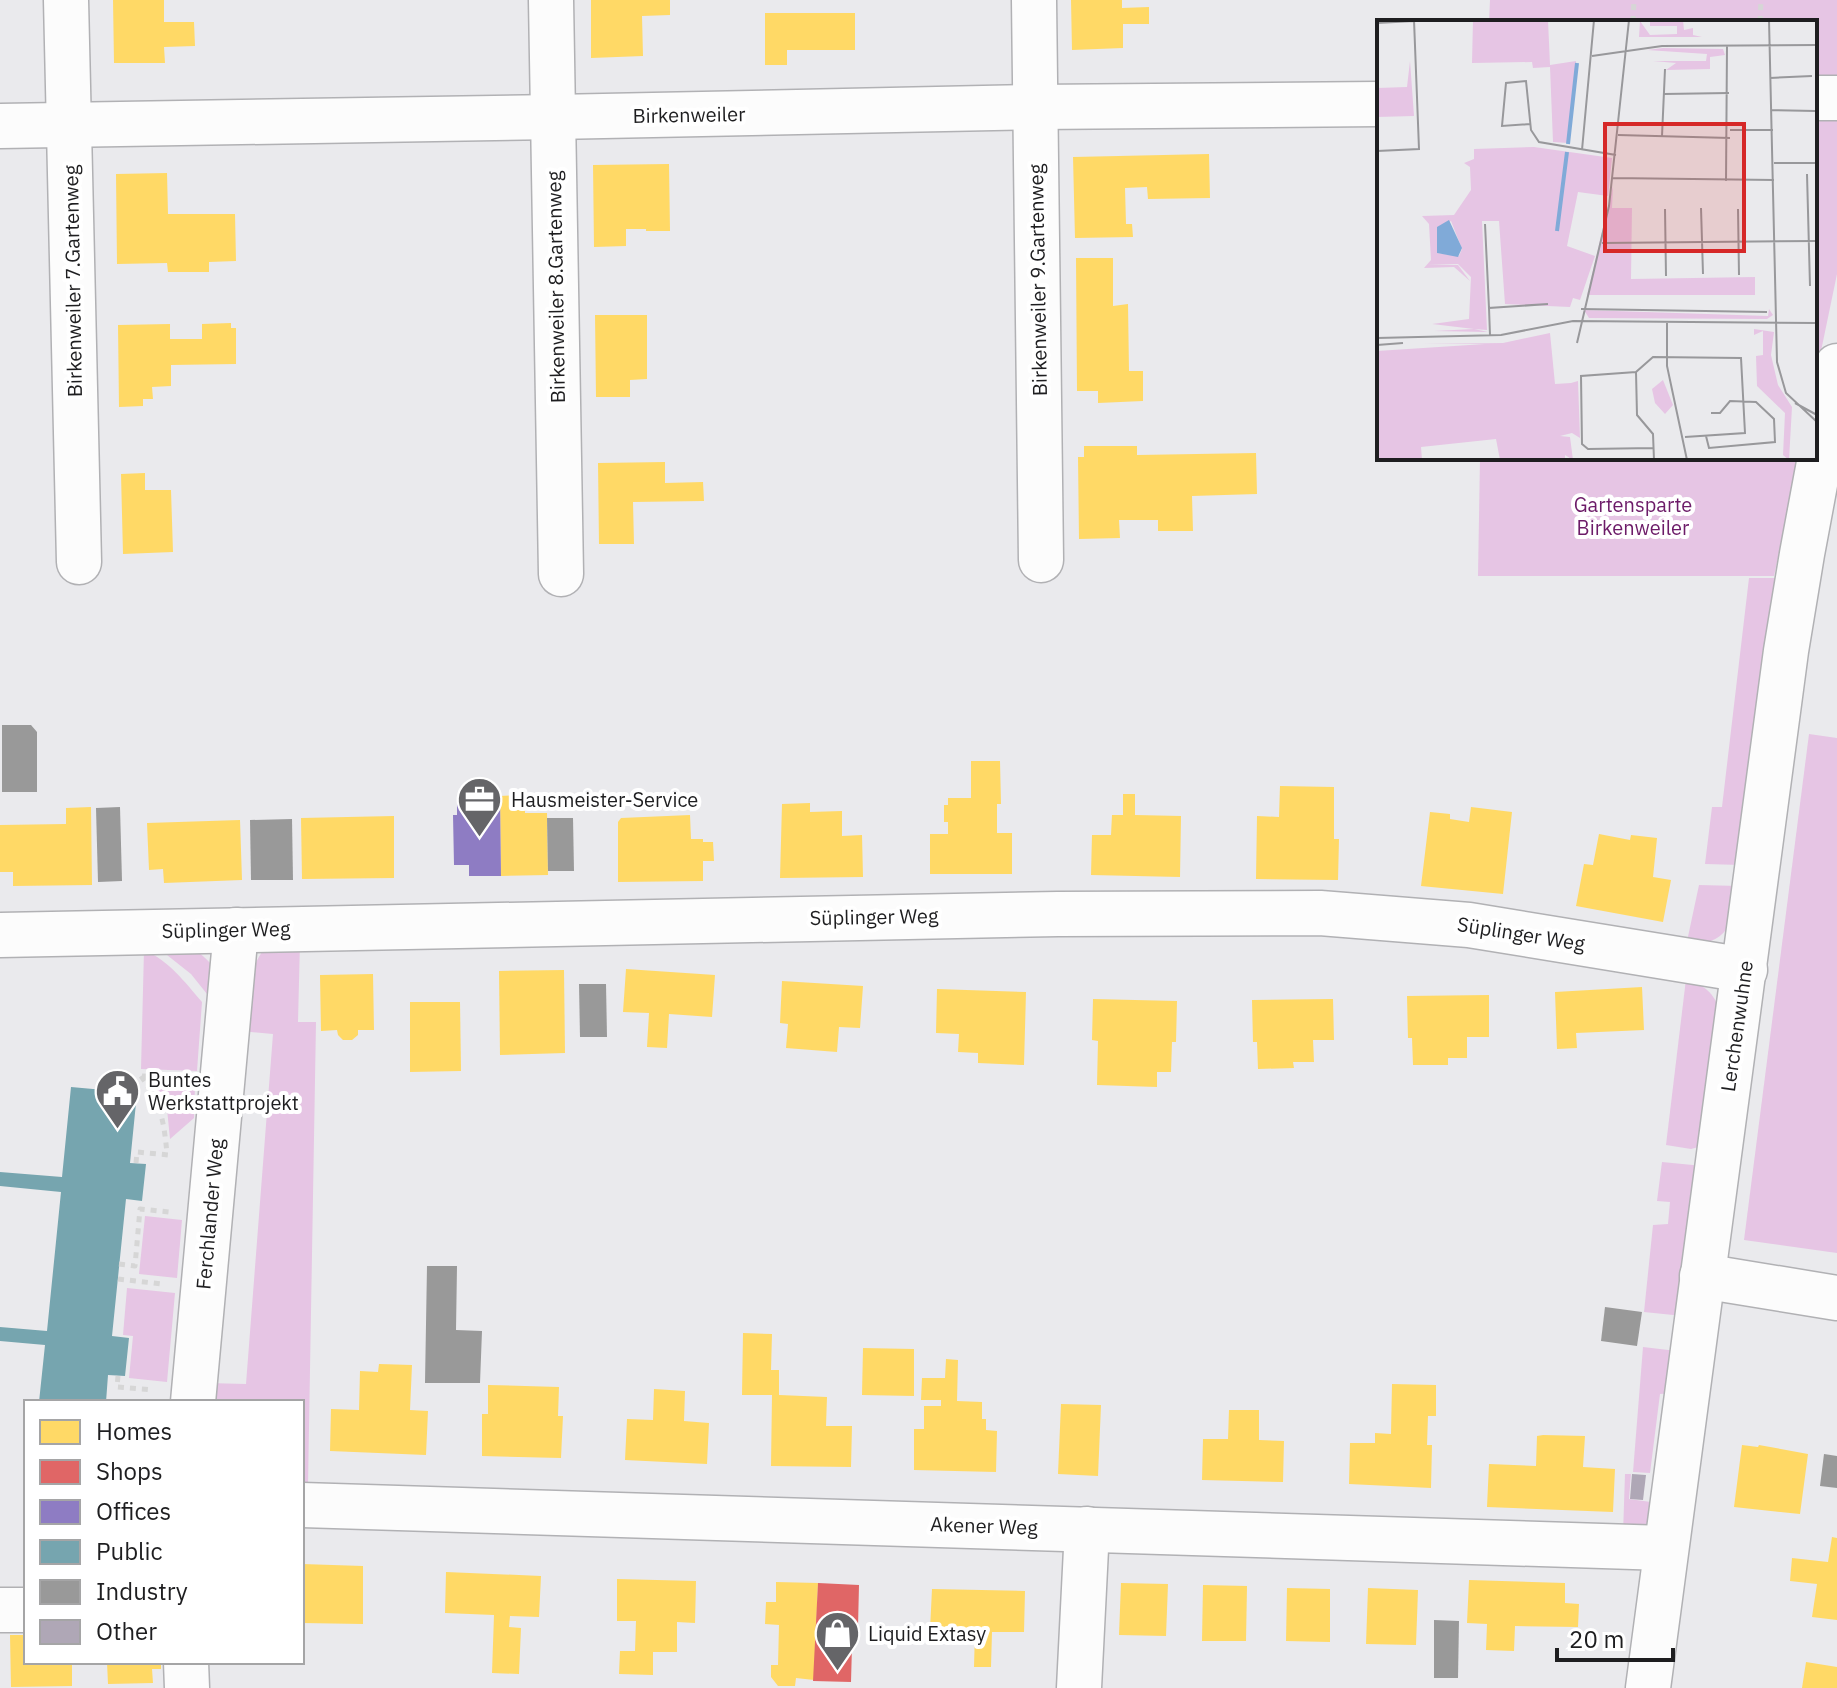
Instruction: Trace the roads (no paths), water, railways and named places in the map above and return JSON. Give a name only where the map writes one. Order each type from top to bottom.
[{"type":"street","name":"Birkenweiler 7.Gartenweg","points":[[66,0],[79,562]]},
{"type":"street","name":"Birkenweiler 8.Gartenweg","points":[[551,0],[561,574]]},
{"type":"street","name":"Birkenweiler 9.Gartenweg","points":[[1034,0],[1041,560]]},
{"type":"street","name":"Birkenweiler","points":[[0,126],[1036,107],[1377,104]]},
{"type":"street","name":"Lerchenwuhne","points":[[1648,1688],[1794,602],[1837,366]]},
{"type":"street","name":"Süplinger Weg","points":[[0,935],[1042,914],[1320,913],[1469,925],[1745,970]]},
{"type":"street","name":"Ferchlander Weg","points":[[193,1400],[236,930]]},
{"type":"street","points":[[1702,1276],[1837,1298]]},
{"type":"street","name":"Akener Weg","points":[[304,1505],[1665,1548]]},
{"type":"street","points":[[1079,1688],[1087,1529]]},
{"type":"street","points":[[0,1610],[24,1610]]},
{"type":"street","points":[[186,1664],[187,1688]]},
{"type":"place","name":"Hausmeister-Service","points":[[480,839]]},
{"type":"place","name":"Buntes Werkstattprojekt","points":[[117,1131]]},
{"type":"place","name":"Liquid Extasy","points":[[837,1673]]},
{"type":"park label","name":"Gartensparte Birkenweiler","points":[[1633,516]]}]
